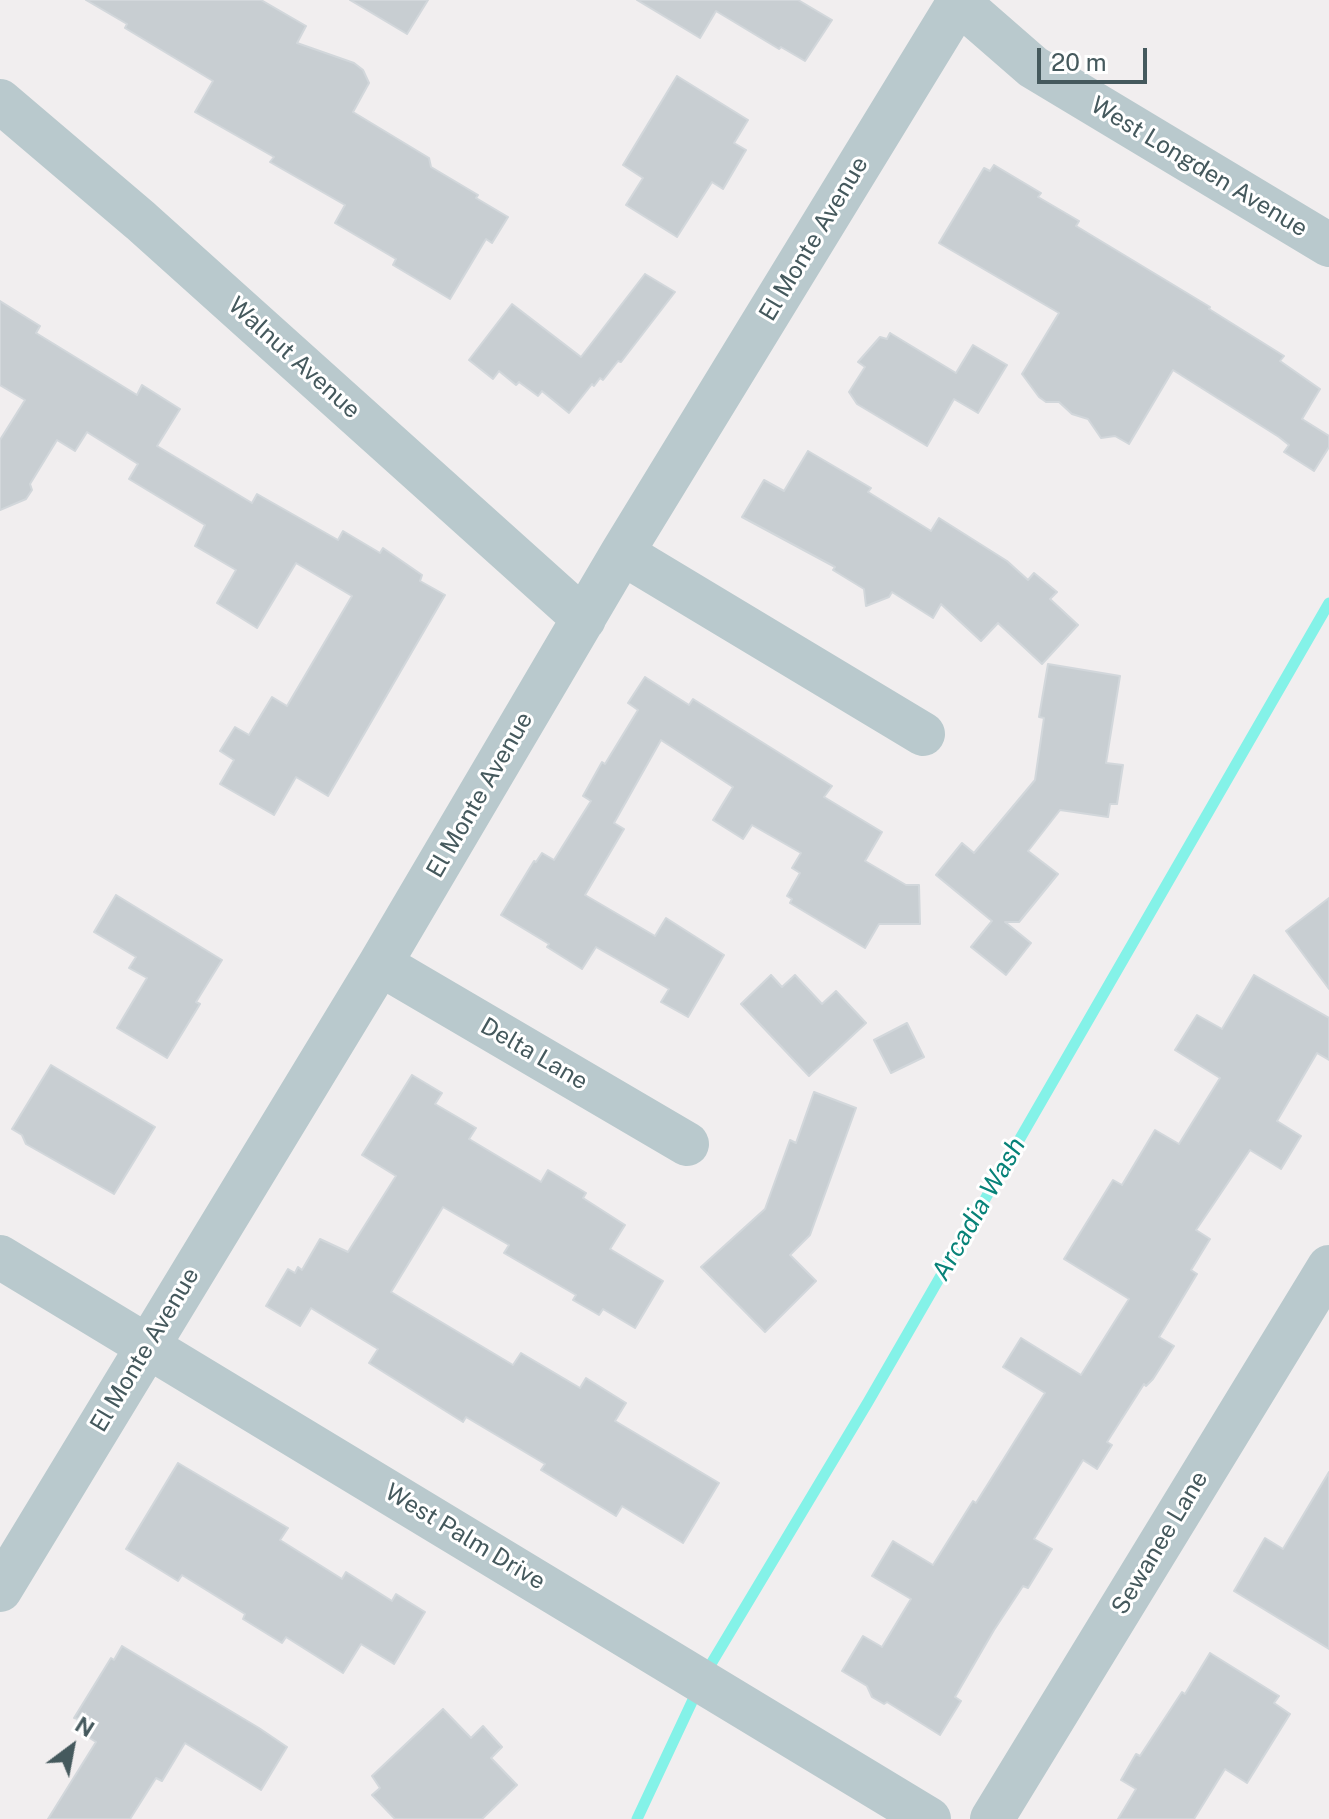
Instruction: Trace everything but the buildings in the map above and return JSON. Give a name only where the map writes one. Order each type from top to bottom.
[{"type":"street","name":"West Longden Avenue","points":[[958,1],[1033,67],[1329,245]]},
{"type":"street","name":"El Monte Avenue","points":[[0,1590],[380,964],[622,553],[958,1]]},
{"type":"street","name":"Walnut Avenue","points":[[0,101],[141,221],[584,619]]},
{"type":"street","points":[[622,553],[923,734]]},
{"type":"street","name":"Delta Lane","points":[[380,964],[687,1144]]},
{"type":"street","name":"West Palm Drive","points":[[0,1257],[929,1819]]},
{"type":"street","name":"Sewanee Lane","points":[[992,1819],[1329,1267]]},
{"type":"waterway","name":"Arcadia Wash","points":[[705,1674],[868,1402],[1329,603]]},
{"type":"waterway","name":"Arcadia Wash","points":[[637,1819],[698,1689]]}]
